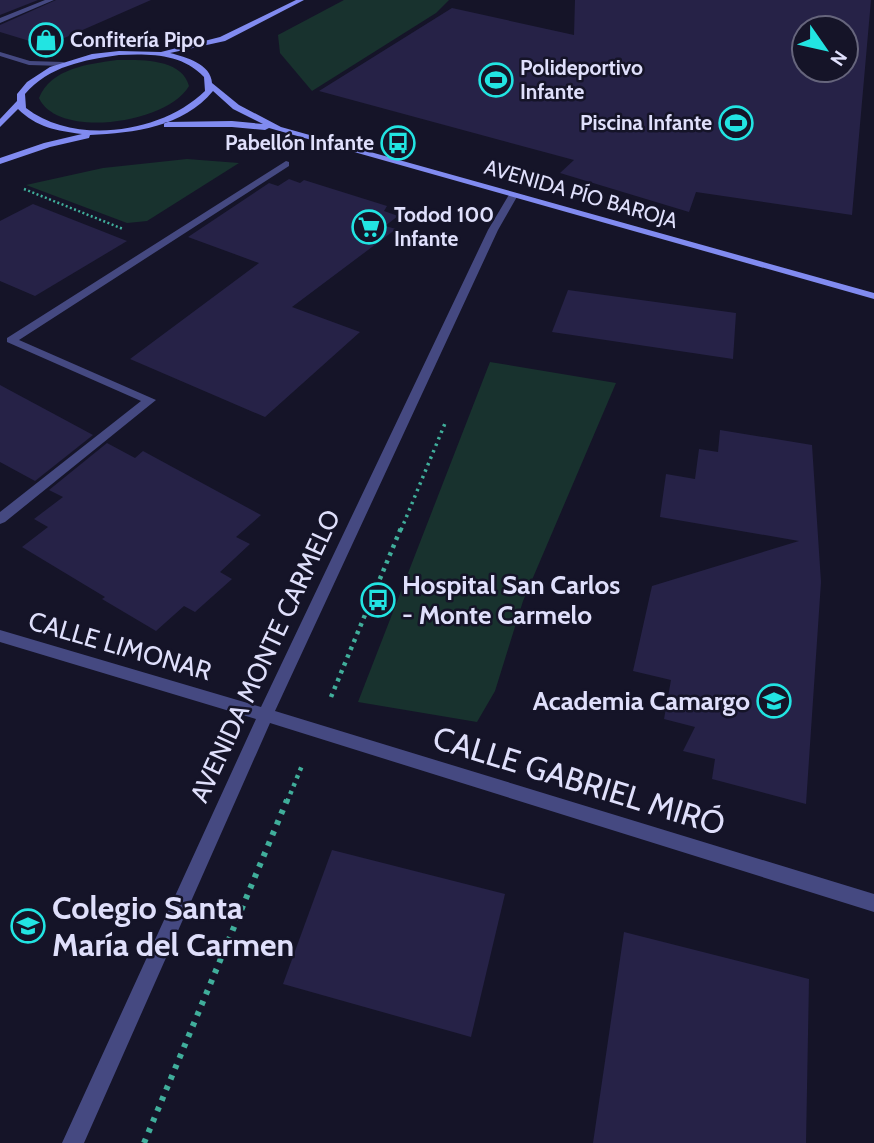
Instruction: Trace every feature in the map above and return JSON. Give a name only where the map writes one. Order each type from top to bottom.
[{"type":"main road","points":[[153,54],[199,46],[231,35],[301,0]]},
{"type":"main road","points":[[212,50],[231,35]]},
{"type":"main road","points":[[0,124],[19,103],[20,94],[27,84],[63,64],[111,54],[153,54],[176,57],[201,68],[205,57]]},
{"type":"main road","name":"AVENIDA PÍO BAROJA","points":[[201,68],[211,85],[236,107],[278,129]]},
{"type":"main road","points":[[0,161],[47,145],[151,125],[178,116],[199,104],[211,85]]},
{"type":"main road","points":[[19,103],[26,115],[42,124],[80,131],[111,131]]},
{"type":"main road","name":"AVENIDA PÍO BAROJA","points":[[151,125],[232,124],[278,129],[874,296]]},
{"type":"street","points":[[0,21],[51,0]]},
{"type":"street","points":[[0,54],[29,63],[63,64]]},
{"type":"street","points":[[29,63],[38,69],[40,75]]},
{"type":"street","points":[[0,519],[150,400],[11,340],[286,164]]},
{"type":"street","name":"AVENIDA MONTE CARMELO","points":[[73,1143],[266,714],[492,230],[513,195]]},
{"type":"street","name":"CALLE LIMONAR","points":[[0,636],[266,714]]},
{"type":"street","name":"CALLE GABRIEL MIRÓ","points":[[266,714],[874,903]]},
{"type":"path","points":[[20,188],[161,244]]},
{"type":"path","points":[[144,1143],[449,415]]},
{"type":"green space","points":[[344,0],[449,0],[436,13],[312,91],[280,53],[278,35]]},
{"type":"green space","points":[[117,60],[169,65],[185,77],[189,86],[177,99],[159,109],[113,122],[68,119],[50,111],[39,98],[52,80],[72,69]]},
{"type":"green space","points":[[187,159],[239,163],[147,221],[127,223],[26,185],[103,168]]},
{"type":"green space","points":[[490,362],[616,383],[523,601],[495,691],[477,722],[358,702]]},
{"type":"building","points":[[0,0],[38,0],[0,15]]},
{"type":"building","points":[[56,0],[151,0],[46,46],[0,32],[0,25]]},
{"type":"building","points":[[575,0],[871,0],[852,215],[696,192],[689,212],[560,173],[574,160],[319,91],[452,8],[574,35]]},
{"type":"building","points":[[289,179],[300,183],[304,180],[387,206],[384,211],[398,216],[385,226],[396,229],[292,307],[360,332],[265,417],[130,359],[259,263],[188,237],[269,183],[278,186]]},
{"type":"building","points":[[33,204],[127,241],[35,296],[0,281],[0,221]]},
{"type":"building","points":[[568,290],[736,313],[733,359],[552,332]]},
{"type":"building","points":[[0,385],[93,435],[35,481],[0,462]]},
{"type":"building","points":[[720,430],[812,445],[821,582],[806,804],[712,779],[715,759],[683,751],[695,727],[664,719],[671,680],[633,671],[652,586],[799,541],[660,517],[666,474],[695,479],[699,449],[718,452]]},
{"type":"building","points":[[107,443],[135,458],[143,451],[261,515],[236,537],[250,544],[220,572],[232,579],[195,612],[184,606],[156,631],[22,547],[48,527],[34,519],[63,497],[49,490]]},
{"type":"building","points":[[332,850],[505,894],[471,1037],[283,984]]},
{"type":"building","points":[[624,932],[809,979],[806,1143],[593,1143]]},
{"type":"place","name":"Confitería Pipo","points":[[46,40]]},
{"type":"place","name":"Polideportivo Infante","points":[[496,80]]},
{"type":"place","name":"Piscina Infante","points":[[736,123]]},
{"type":"place","name":"Pabellón Infante","points":[[398,143]]},
{"type":"place","name":"Todod 100 Infante","points":[[369,227]]},
{"type":"place","name":"Hospital San Carlos - Monte Carmelo","points":[[378,600]]},
{"type":"place","name":"Academia Camargo","points":[[774,701]]},
{"type":"place","name":"Colegio Santa María del Carmen","points":[[28,926]]}]
